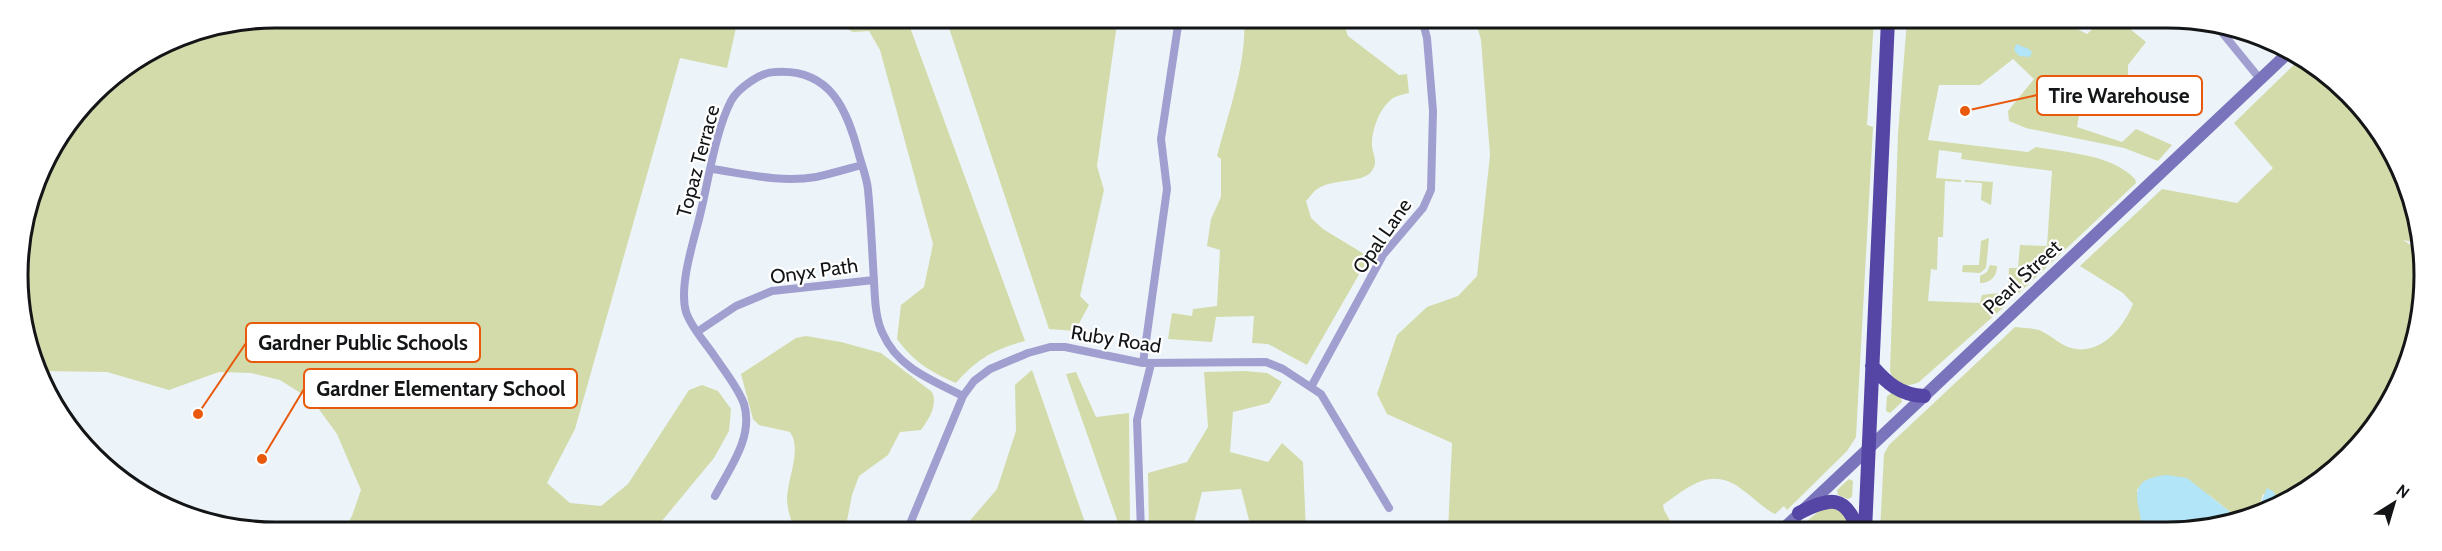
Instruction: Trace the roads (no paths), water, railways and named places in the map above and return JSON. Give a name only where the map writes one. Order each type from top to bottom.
[{"type":"highway","points":[[1865,522],[1888,28]]},
{"type":"highway","points":[[1872,366],[1891,387],[1909,394],[1924,396]]},
{"type":"highway","points":[[1799,513],[1819,503],[1835,501],[1849,510],[1854,522]]},
{"type":"main road","name":"Pearl Street","points":[[1790,522],[2283,58]]},
{"type":"street","points":[[1141,522],[1137,420],[1147,364],[1167,189],[1161,139],[1178,28]]},
{"type":"street","name":"Opal Lane","points":[[1311,387],[1383,255],[1423,208],[1431,190],[1433,111],[1424,28]]},
{"type":"street","points":[[2225,36],[2260,79]]},
{"type":"street","name":"Topaz Terrace","points":[[715,496],[741,447],[746,431],[744,404],[686,311],[685,284],[719,131],[732,98],[755,80],[774,71],[798,74],[819,81],[840,101],[868,187],[876,306],[882,333],[895,354],[922,375],[963,396]]},
{"type":"street","points":[[711,169],[797,179],[829,174],[862,165]]},
{"type":"street","name":"Onyx Path","points":[[697,332],[736,306],[772,291],[874,280]]},
{"type":"street","name":"Ruby Road","points":[[911,522],[963,396],[974,381],[990,369],[1028,353],[1050,347],[1065,347],[1147,364],[1266,362],[1283,369],[1311,387],[1327,402],[1389,508]]},
{"type":"water","points":[[2016,44],[2029,49],[2032,52],[2030,57],[2019,56],[2014,50]]},
{"type":"water","points":[[2167,475],[2187,478],[2232,513],[2183,522],[2141,522],[2137,492],[2145,481]]},
{"type":"water","points":[[2267,488],[2274,492],[2275,497],[2261,504]]},
{"type":"place","name":"Tire Warehouse","points":[[1965,111]]},
{"type":"place","name":"Gardner Public Schools","points":[[198,414]]},
{"type":"place","name":"Gardner Elementary School","points":[[262,459]]}]
